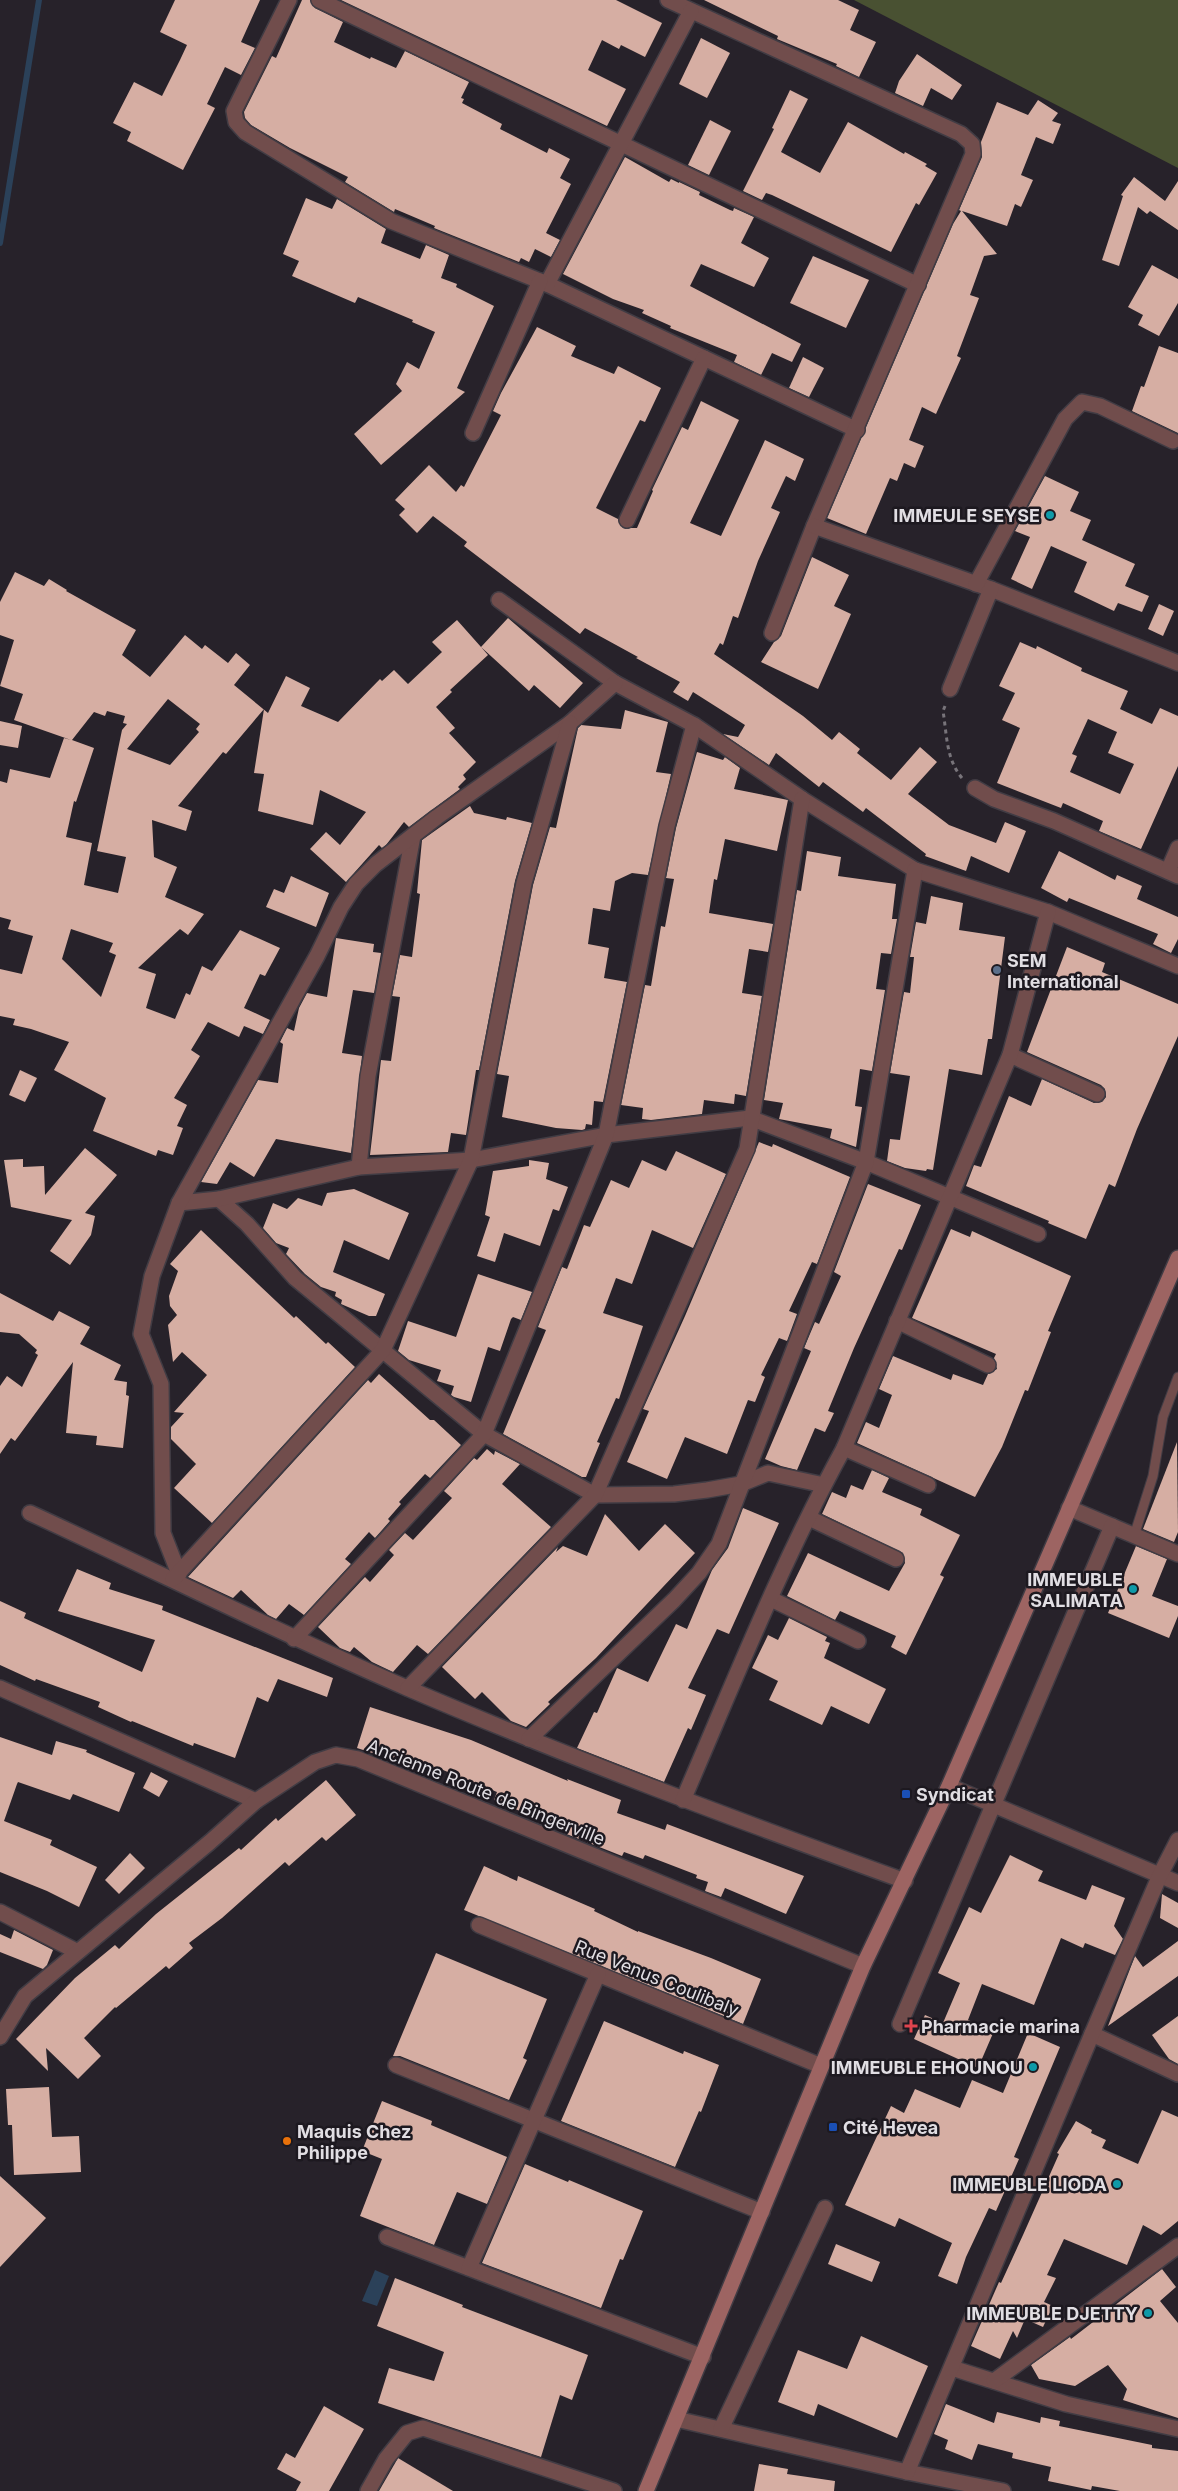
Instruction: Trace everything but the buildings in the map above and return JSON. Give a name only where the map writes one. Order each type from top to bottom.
[{"type":"main road","points":[[646,2491],[863,1966],[949,1786],[1178,1258]]},
{"type":"street","points":[[289,0],[234,111],[236,122],[245,132],[391,221],[544,282],[857,430]]},
{"type":"street","points":[[319,0],[918,285]]},
{"type":"street","points":[[668,0],[962,134],[972,144],[973,154],[857,430],[814,526],[772,633]]},
{"type":"street","points":[[472,432],[544,282],[692,11]]},
{"type":"street","points":[[627,520],[704,358]]},
{"type":"street","points":[[976,584],[1065,419],[1082,402],[1100,406],[1173,441]]},
{"type":"street","points":[[814,526],[991,589],[1178,663]]},
{"type":"street","points":[[950,689],[991,589]]},
{"type":"street","points":[[499,600],[615,683],[694,725],[802,799],[915,870],[1048,912],[1178,966]]},
{"type":"street","points":[[176,1577],[163,1533],[161,1384],[141,1334],[152,1276],[179,1203],[317,956],[341,907],[356,884],[369,870],[413,836],[570,723],[615,683]]},
{"type":"street","points":[[176,1577],[384,1350],[471,1160],[524,883],[570,723]]},
{"type":"street","points":[[294,1638],[484,1434],[606,1136],[667,826],[694,725]]},
{"type":"street","points":[[975,788],[994,799],[1054,821],[1173,874],[1178,848]]},
{"type":"street","points":[[408,1688],[596,1495],[746,1150],[802,799]]},
{"type":"street","points":[[359,1167],[368,1076],[413,836]]},
{"type":"street","points":[[529,1739],[674,1600],[699,1573],[719,1544],[866,1162],[915,870]]},
{"type":"street","points":[[683,1800],[771,1599],[824,1485],[844,1448],[1010,1055],[1048,912]]},
{"type":"street","points":[[1010,1055],[1097,1094]]},
{"type":"street","points":[[179,1203],[219,1199],[359,1167],[471,1160],[606,1136],[750,1118],[866,1162],[1038,1234]]},
{"type":"street","points":[[219,1199],[247,1224],[295,1278],[484,1434],[596,1495],[674,1494],[741,1484],[768,1473],[824,1485]]},
{"type":"street","points":[[898,1321],[988,1365]]},
{"type":"street","points":[[844,1448],[928,1485]]},
{"type":"street","points":[[1069,1508],[1178,1554]]},
{"type":"street","points":[[30,1513],[176,1577],[294,1638],[529,1739],[683,1800],[905,1881]]},
{"type":"street","points":[[809,1518],[896,1559]]},
{"type":"street","points":[[900,2024],[996,1805],[1112,1526]]},
{"type":"street","points":[[771,1599],[858,1641]]},
{"type":"street","points":[[0,1688],[256,1801]]},
{"type":"street","name":"Ancienne Route de Bingerville","points":[[0,2037],[24,1996],[76,1951],[210,1842],[256,1801],[315,1762],[336,1755],[358,1759],[863,1966]]},
{"type":"street","points":[[949,1786],[1178,1883]]},
{"type":"street","points":[[908,2472],[1092,2034],[1160,1875],[1178,1840]]},
{"type":"street","points":[[0,1912],[76,1951]]},
{"type":"street","name":"Rue Venus Coulibaly","points":[[479,1925],[822,2066]]},
{"type":"street","points":[[469,2268],[532,2120],[598,1974]]},
{"type":"street","points":[[1092,2034],[1178,2074]]},
{"type":"street","points":[[396,2065],[762,2212]]},
{"type":"street","points":[[721,2429],[825,2208]]},
{"type":"street","points":[[387,2237],[703,2357]]},
{"type":"street","points":[[994,2381],[1177,2248]]},
{"type":"street","points":[[952,2368],[1066,2404],[1178,2429]]},
{"type":"street","points":[[676,2419],[908,2472],[1003,2491]]},
{"type":"street","points":[[368,2491],[386,2459],[407,2433],[423,2428],[614,2491]]},
{"type":"lane","points":[[1134,1536],[1154,1476],[1163,1417],[1178,1377]]},
{"type":"path","points":[[950,689],[943,711],[948,753],[953,766],[975,788]]},
{"type":"green space","points":[[854,0],[1178,0],[1178,168]]},
{"type":"water","points":[[375,2270],[389,2276],[377,2306],[362,2301]]},
{"type":"waterway","points":[[0,243],[39,0]]},
{"type":"place","name":"IMMEULE SEYSE","points":[[1050,515]]},
{"type":"place","name":"SEM International","points":[[997,970]]},
{"type":"place","name":"IMMEUBLE SALIMATA","points":[[1133,1589]]},
{"type":"place","name":"Syndicat","points":[[906,1794]]},
{"type":"place","name":"Pharmacie marina","points":[[911,2026]]},
{"type":"place","name":"IMMEUBLE EHOUNOU","points":[[1033,2067]]},
{"type":"place","name":"Cité Hevea","points":[[833,2127]]},
{"type":"place","name":"Maquis Chez Philippe","points":[[287,2141]]},
{"type":"place","name":"IMMEUBLE LIODA","points":[[1117,2184]]},
{"type":"place","name":"IMMEUBLE DJETTY","points":[[1148,2313]]}]
